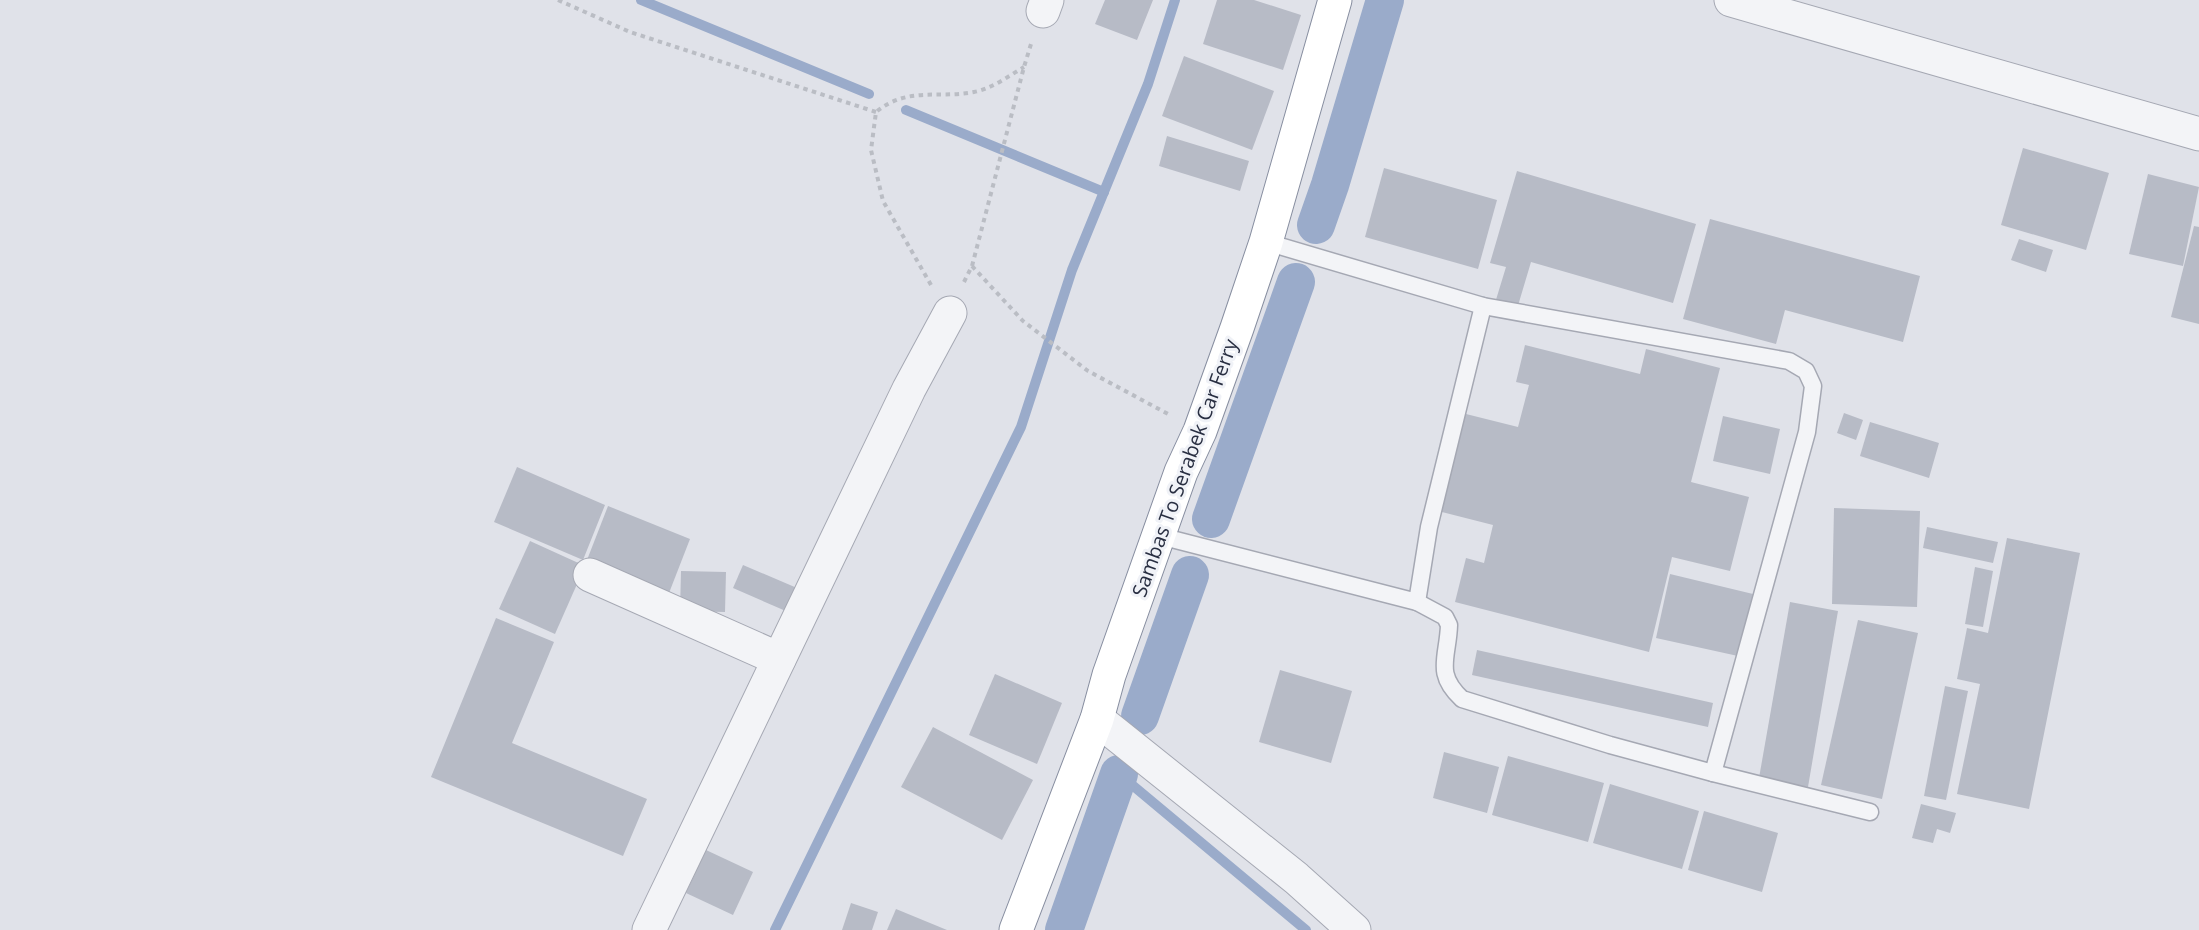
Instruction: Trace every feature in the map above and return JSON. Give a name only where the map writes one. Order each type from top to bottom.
[{"type":"highway","name":"Sambas To Serabek Car Ferry","points":[[1016,930],[1097,719],[1109,675],[1181,472],[1200,431],[1237,328],[1266,242],[1335,0]]},
{"type":"street","points":[[1731,0],[2199,134]]},
{"type":"street","points":[[650,930],[909,389],[951,313]]},
{"type":"street","points":[[590,575],[779,659]]},
{"type":"street","points":[[1097,719],[1296,879],[1354,930]]},
{"type":"lane","points":[[1266,242],[1483,306],[1789,361],[1806,370],[1813,386],[1807,432],[1713,773]]},
{"type":"lane","points":[[1417,602],[1429,527],[1483,306]]},
{"type":"lane","points":[[1160,536],[1417,602],[1445,617],[1449,625],[1445,679],[1462,699],[1610,745],[1870,812]]},
{"type":"path","points":[[558,0],[630,32],[876,112]]},
{"type":"path","points":[[1045,6],[1024,67],[972,266],[1023,321],[1088,371],[1200,431]]},
{"type":"path","points":[[951,313],[929,282],[883,201],[871,150],[876,112],[889,101],[912,96],[975,92],[1024,67]]},
{"type":"building","points":[[1105,0],[1153,0],[1137,40],[1095,24]]},
{"type":"building","points":[[1217,0],[1254,0],[1301,15],[1283,70],[1203,44]]},
{"type":"building","points":[[1184,56],[1274,91],[1252,150],[1162,116]]},
{"type":"building","points":[[1167,136],[1249,161],[1240,191],[1159,166]]},
{"type":"building","points":[[2023,148],[2109,173],[2086,250],[2001,225]]},
{"type":"building","points":[[1384,168],[1497,200],[1478,269],[1365,237]]},
{"type":"building","points":[[1517,171],[1696,224],[1673,303],[1531,262],[1517,309],[1495,303],[1506,267],[1490,263]]},
{"type":"building","points":[[2148,174],[2199,187],[2183,266],[2129,254]]},
{"type":"building","points":[[1710,219],[1920,276],[1903,342],[1785,310],[1776,344],[1683,319]]},
{"type":"building","points":[[2194,226],[2199,227],[2199,324],[2171,317]]},
{"type":"building","points":[[2019,239],[2053,250],[2046,272],[2011,260]]},
{"type":"building","points":[[1525,345],[1640,374],[1646,349],[1720,368],[1691,482],[1749,497],[1730,571],[1672,557],[1649,652],[1455,602],[1466,558],[1484,563],[1493,525],[1438,511],[1462,413],[1518,427],[1529,385],[1516,382]]},
{"type":"building","points":[[1844,413],[1863,420],[1856,440],[1837,433]]},
{"type":"building","points":[[1723,416],[1780,429],[1770,474],[1713,461]]},
{"type":"building","points":[[1870,422],[1939,443],[1929,478],[1860,456]]},
{"type":"building","points":[[517,467],[605,505],[583,560],[494,522]]},
{"type":"building","points":[[608,506],[690,539],[669,593],[587,560]]},
{"type":"building","points":[[1834,508],[1920,511],[1917,607],[1832,604]]},
{"type":"building","points":[[1927,527],[1998,542],[1993,563],[1923,548]]},
{"type":"building","points":[[2007,538],[2080,553],[2029,809],[1957,794],[1980,684],[1957,679],[1967,628],[1988,633]]},
{"type":"building","points":[[530,541],[585,566],[555,634],[499,609]]},
{"type":"building","points":[[743,565],[804,591],[795,615],[733,588]]},
{"type":"building","points":[[1975,567],[1993,571],[1983,627],[1965,624]]},
{"type":"building","points":[[681,571],[726,572],[725,612],[680,611]]},
{"type":"building","points":[[1670,574],[1753,594],[1738,656],[1656,638]]},
{"type":"building","points":[[1790,602],[1838,611],[1808,787],[1759,778]]},
{"type":"building","points":[[496,618],[554,642],[512,743],[647,799],[623,856],[431,777]]},
{"type":"building","points":[[1858,620],[1918,633],[1882,799],[1821,785]]},
{"type":"building","points":[[1477,650],[1713,703],[1708,727],[1472,675]]},
{"type":"building","points":[[1280,670],[1352,691],[1331,763],[1259,742]]},
{"type":"building","points":[[995,674],[1062,703],[1037,764],[969,735]]},
{"type":"building","points":[[1945,686],[1968,691],[1946,800],[1924,796]]},
{"type":"building","points":[[933,727],[1033,780],[1002,840],[901,787]]},
{"type":"building","points":[[1444,752],[1499,767],[1487,813],[1433,798]]},
{"type":"building","points":[[1508,756],[1604,783],[1588,842],[1492,815]]},
{"type":"building","points":[[1610,784],[1699,811],[1682,869],[1593,843]]},
{"type":"building","points":[[1921,804],[1956,813],[1950,833],[1937,829],[1933,843],[1912,838]]},
{"type":"building","points":[[1704,811],[1778,833],[1762,892],[1688,870]]},
{"type":"building","points":[[706,850],[753,872],[733,915],[686,893]]},
{"type":"building","points":[[851,903],[878,912],[872,930],[842,930]]},
{"type":"building","points":[[896,909],[947,930],[887,930]]},
{"type":"waterway","points":[[641,0],[869,94]]},
{"type":"waterway","points":[[775,930],[1021,427],[1072,270],[1148,84],[1175,0]]},
{"type":"waterway","points":[[1316,225],[1385,0]]},
{"type":"waterway","points":[[906,110],[1104,192]]},
{"type":"waterway","points":[[1211,519],[1296,282]]},
{"type":"waterway","points":[[1140,716],[1190,575]]},
{"type":"waterway","points":[[1119,774],[1306,930]]},
{"type":"waterway","points":[[1064,930],[1119,774]]}]
